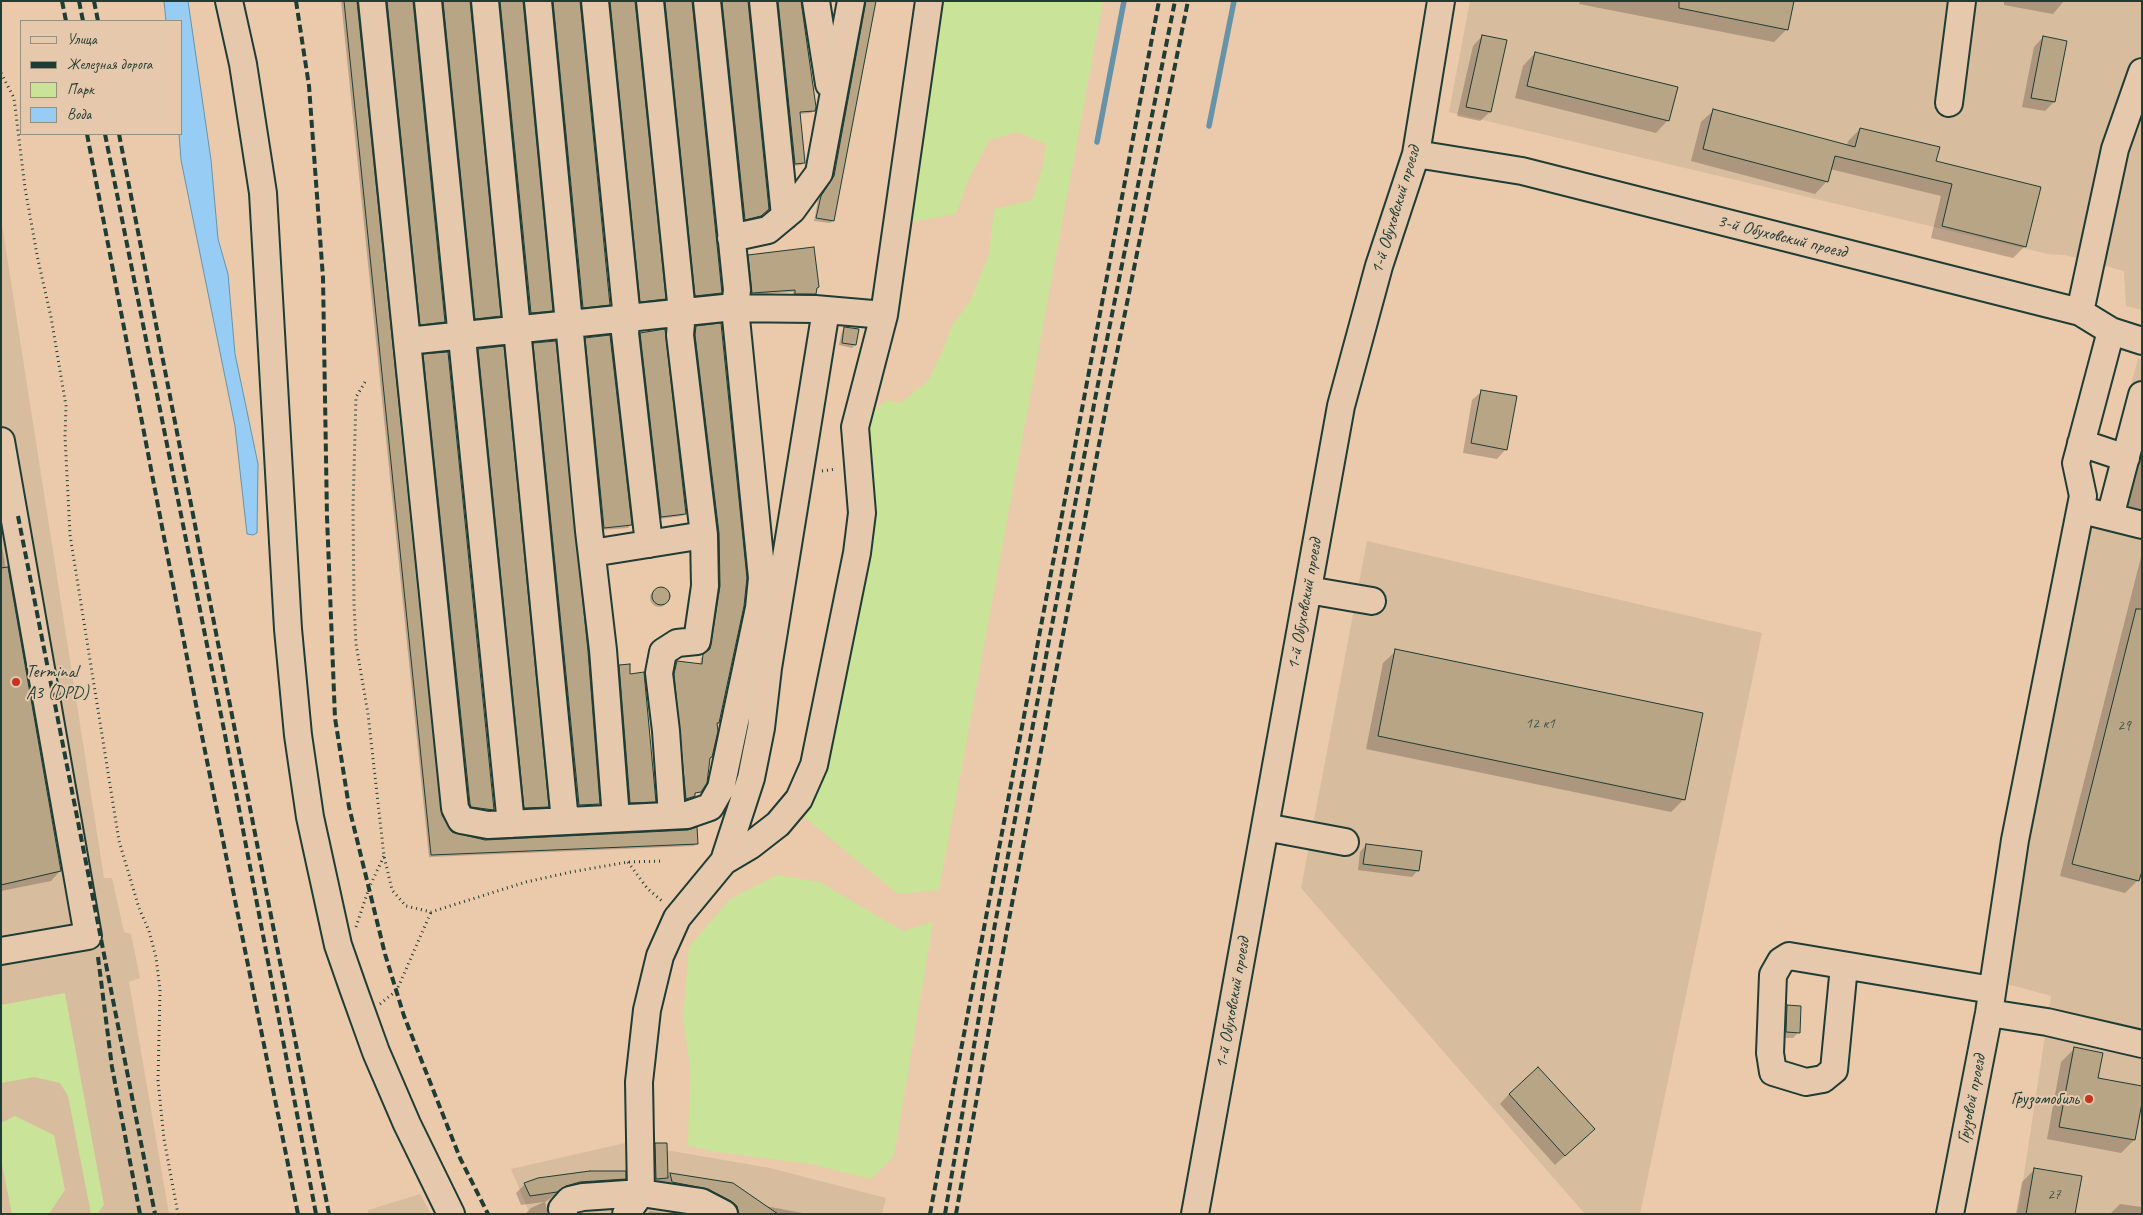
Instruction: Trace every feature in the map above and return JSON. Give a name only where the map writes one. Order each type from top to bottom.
[{"type":"street","points":[[229,1],[243,64],[263,193],[288,629],[298,736],[310,816],[338,945],[364,1019],[407,1124],[451,1214]]},
{"type":"street","points":[[372,1],[456,808],[462,820],[488,825],[687,815],[710,807],[721,788],[760,608],[762,578],[734,308],[737,290],[707,1]]},
{"type":"street","points":[[428,1],[511,824]]},
{"type":"street","points":[[485,1],[565,821]]},
{"type":"street","points":[[538,1],[569,326],[603,650],[616,818]]},
{"type":"street","points":[[595,1],[627,319],[625,333],[649,544]]},
{"type":"street","points":[[650,1],[682,312],[680,335],[704,535],[705,586],[697,640],[677,643],[663,652],[659,673],[666,731],[672,815]]},
{"type":"street","points":[[763,1],[785,216]]},
{"type":"street","points":[[816,1],[832,104]]},
{"type":"street","points":[[731,238],[768,230],[785,216],[819,173],[851,1]]},
{"type":"street","points":[[626,1214],[641,1193],[639,1082],[647,1010],[660,956],[681,913],[724,861],[751,845],[778,824],[799,799],[814,765],[858,553],[862,514],[855,427],[884,315],[929,1]]},
{"type":"street","name":"1-й Обуховский проезд","points":[[1195,1214],[1341,406],[1379,266],[1416,154],[1441,1]]},
{"type":"street","points":[[1950,103],[1962,1]]},
{"type":"street","points":[[2080,312],[2115,149],[2142,72]]},
{"type":"street","name":"3-й Обуховский проезд","points":[[1416,154],[1522,171],[2080,312],[2111,330],[2142,341]]},
{"type":"street","points":[[407,341],[734,308],[826,310],[884,315]]},
{"type":"street","points":[[724,861],[751,778],[759,737],[826,310]]},
{"type":"street","name":"Грузовой проезд","points":[[1950,1214],[1991,995],[2015,840],[2083,496],[2076,463],[2111,330]]},
{"type":"street","points":[[2110,517],[2142,395]]},
{"type":"street","points":[[1,441],[88,936],[1,952]]},
{"type":"street","points":[[2081,443],[2126,458]]},
{"type":"street","points":[[2080,510],[2142,524]]},
{"type":"street","points":[[592,553],[704,535]]},
{"type":"street","points":[[1308,590],[1372,601]]},
{"type":"street","points":[[1265,827],[1345,842]]},
{"type":"street","points":[[1844,966],[1834,1070],[1823,1080],[1806,1082],[1773,1072],[1770,1053],[1774,975],[1781,961],[1789,956],[1844,966],[1991,995],[2047,1022],[2142,1044]]},
{"type":"street","points":[[564,1214],[562,1208],[570,1200],[583,1196],[641,1193],[678,1206],[701,1202],[724,1214]]},
{"type":"path","points":[[1,73],[14,98],[26,188],[64,397],[70,535],[119,841],[156,957],[160,990],[158,1082],[164,1139],[178,1214]]},
{"type":"path","points":[[365,382],[356,397],[353,508],[356,644],[368,714],[384,856],[392,890],[406,906],[430,912],[526,882],[628,862],[664,861]]},
{"type":"path","points":[[800,475],[857,465]]},
{"type":"path","points":[[338,945],[357,926],[368,888],[384,856]]},
{"type":"path","points":[[628,862],[647,888],[665,904],[681,913]]},
{"type":"path","points":[[364,1019],[396,991],[430,912]]},
{"type":"shaded area","points":[[1470,1],[2142,1],[2142,310],[2126,306],[2124,271],[2065,255],[2048,254],[1449,112]]},
{"type":"shaded area","points":[[1,218],[104,878],[112,878],[124,932],[131,934],[140,978],[129,982],[169,1214],[1,1214]]},
{"type":"shaded area","points":[[2138,359],[2142,360],[2142,1214],[2018,1214],[2051,996],[2000,982],[2059,646]]},
{"type":"shaded area","points":[[1367,541],[1762,633],[1640,1214],[1585,1214],[1301,888]]},
{"type":"shaded area","points":[[625,1143],[770,1168],[886,1198],[882,1214],[530,1214],[511,1169]]},
{"type":"shaded area","points":[[420,1194],[431,1214],[368,1214],[368,1210]]},
{"type":"green space","points":[[942,1],[1103,1],[939,890],[898,894],[803,816],[818,791],[873,543],[872,475],[867,451],[871,413],[887,400],[900,403],[928,381],[952,326],[971,300],[989,254],[994,209],[1032,200],[1042,169],[1046,144],[1017,132],[990,140],[969,178],[956,214],[910,222]]},
{"type":"green space","points":[[777,875],[820,882],[903,931],[933,922],[894,1156],[871,1179],[811,1164],[711,1151],[688,1145],[690,1067],[683,1018],[689,947],[730,899]]},
{"type":"green space","points":[[65,993],[104,1205],[97,1214],[91,1214],[68,1096],[60,1083],[34,1077],[1,1083],[1,1005]]},
{"type":"green space","points":[[15,1116],[54,1135],[65,1190],[49,1214],[12,1214],[1,1160],[1,1123]]},
{"type":"water","points":[[164,1],[188,1],[211,160],[218,239],[228,274],[235,354],[258,464],[257,533],[253,535],[247,534],[235,426],[181,160],[179,135],[182,135],[182,20],[166,20]]},
{"type":"building","points":[[344,1],[357,1],[442,815],[452,832],[485,840],[688,830],[697,827],[698,844],[431,855]]},
{"type":"building","points":[[387,1],[413,1],[445,322],[420,325]]},
{"type":"building","points":[[443,1],[470,1],[501,316],[475,319]]},
{"type":"building","points":[[500,1],[523,1],[553,311],[531,313]]},
{"type":"building","points":[[553,1],[580,1],[610,305],[583,308]]},
{"type":"building","points":[[610,1],[635,1],[666,299],[640,302]]},
{"type":"building","points":[[665,1],[692,1],[722,293],[695,296]]},
{"type":"building","points":[[722,1],[748,1],[769,209],[761,216],[745,220]]},
{"type":"building","points":[[778,1],[801,1],[816,107],[815,111],[800,112],[805,163],[795,164]]},
{"type":"building","points":[[866,1],[876,1],[834,221],[816,218],[821,196],[834,176]]},
{"type":"building","points":[[1679,1],[1794,1],[1788,30],[1679,8]]},
{"type":"building","points":[[1482,35],[1507,40],[1491,112],[1466,107]]},
{"type":"building","points":[[2043,36],[2067,41],[2055,102],[2031,98]]},
{"type":"building","points":[[1535,52],[1678,87],[1669,121],[1527,86]]},
{"type":"building","points":[[1713,109],[1855,147],[1860,128],[1940,147],[1936,161],[2041,187],[2026,247],[1942,226],[1952,184],[1835,156],[1828,182],[1703,149]]},
{"type":"building","points":[[814,247],[819,287],[816,294],[795,294],[795,290],[752,293],[748,255]]},
{"type":"building","points":[[721,323],[747,578],[744,606],[719,723],[717,723],[718,731],[712,757],[710,758],[707,783],[701,792],[695,793],[695,796],[686,799],[674,674],[677,661],[702,664],[703,654],[710,649],[720,586],[719,533],[695,335],[696,326]]},
{"type":"building","points":[[844,327],[859,329],[856,345],[842,343]]},
{"type":"building","points":[[665,329],[686,514],[661,517],[640,333]]},
{"type":"building","points":[[610,335],[632,525],[604,528],[585,338]]},
{"type":"building","points":[[556,341],[588,651],[600,804],[579,805],[533,343]]},
{"type":"building","points":[[504,346],[549,807],[524,808],[478,349]]},
{"type":"building","points":[[448,352],[494,810],[471,807],[470,804],[423,354]]},
{"type":"building","points":[[1481,390],[1517,396],[1507,450],[1471,443]]},
{"type":"building","name":"Terminal A3 (DPD)","points":[[8,567],[61,871],[1,885],[1,568]]},
{"type":"building","points":[[657,587],[665,587],[670,592],[668,603],[657,605],[652,600],[652,592]]},
{"type":"building","points":[[2136,609],[2142,609],[2142,871],[2139,881],[2072,864]]},
{"type":"building","points":[[1395,649],[1703,713],[1685,800],[1378,736]]},
{"type":"building","points":[[630,664],[630,674],[644,672],[656,802],[630,803],[619,665]]},
{"type":"building","points":[[1366,844],[1422,851],[1419,871],[1363,864]]},
{"type":"building","points":[[1787,1005],[1801,1006],[1800,1033],[1786,1032]]},
{"type":"building","points":[[2074,1047],[2103,1053],[2098,1078],[2142,1086],[2142,1103],[2135,1140],[2059,1127]]},
{"type":"building","points":[[1538,1067],[1595,1129],[1565,1156],[1509,1094]]},
{"type":"building","points":[[655,1143],[667,1143],[668,1178],[656,1179]]},
{"type":"building","points":[[2034,1168],[2082,1176],[2075,1214],[2026,1214]]},
{"type":"building","points":[[590,1171],[626,1171],[626,1179],[580,1182],[566,1186],[557,1192],[530,1196],[524,1183],[538,1178]]},
{"type":"building","points":[[670,1173],[733,1183],[778,1214],[739,1214],[737,1206],[731,1201],[708,1189],[672,1182]]},
{"type":"waterway","points":[[1097,142],[1124,1]]},
{"type":"waterway","points":[[1209,126],[1234,1]]},
{"type":"railway","points":[[62,1],[66,20]]},
{"type":"railway","points":[[79,1],[83,20]]},
{"type":"railway","points":[[94,1],[98,20]]},
{"type":"railway","points":[[296,1],[309,86],[323,278],[327,517],[335,718],[349,807],[385,954],[404,1016],[460,1158],[488,1214]]},
{"type":"railway","points":[[930,1214],[1159,1]]},
{"type":"railway","points":[[945,1214],[995,924],[1096,394],[1175,1]]},
{"type":"railway","points":[[956,1214],[1007,930],[1108,397],[1188,1]]},
{"type":"railway","points":[[87,135],[202,736],[298,1214]]},
{"type":"railway","points":[[105,135],[225,735],[316,1214]]},
{"type":"railway","points":[[119,135],[329,1214]]},
{"type":"railway","points":[[18,516],[155,1214]]},
{"type":"railway","points":[[98,957],[112,1067],[140,1214]]},
{"type":"place","name":"Terminal A3 (DPD)","points":[[16,682]]},
{"type":"place","name":"Грузомобиль","points":[[2089,1099]]}]
